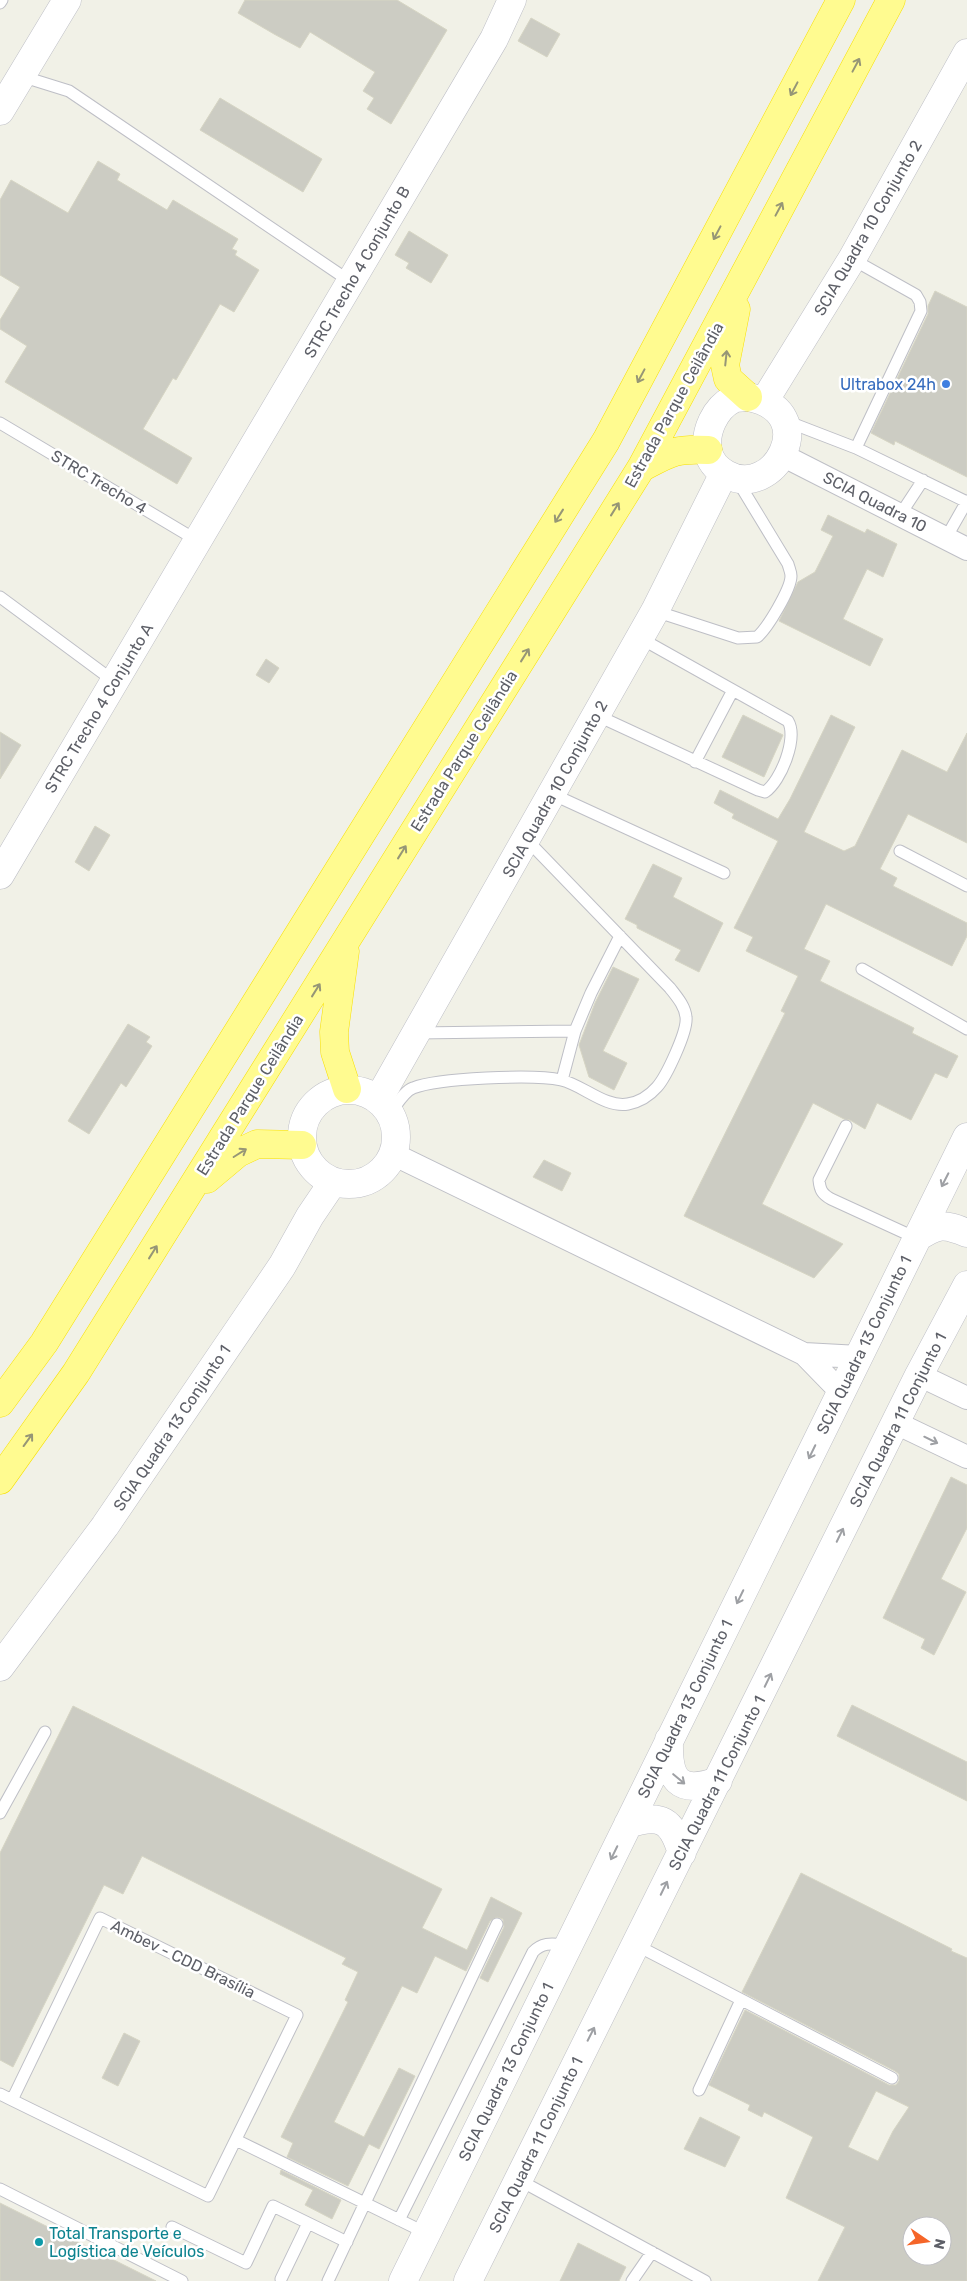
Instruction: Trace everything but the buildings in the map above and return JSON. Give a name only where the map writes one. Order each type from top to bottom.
[{"type":"highway","points":[[809,60],[821,0]]},
{"type":"highway","points":[[0,1404],[44,1343],[606,442],[841,0]]},
{"type":"highway","name":"Estrada Parque Ceilândia","points":[[0,1480],[76,1373],[641,468],[891,0]]},
{"type":"highway","points":[[753,257],[733,315],[725,365],[728,379],[757,399]]},
{"type":"highway","points":[[641,468],[669,453],[684,448],[708,450]]},
{"type":"highway","points":[[346,941],[334,1032],[336,1052],[348,1089]]},
{"type":"highway","points":[[188,1195],[238,1153],[257,1144],[302,1145]]},
{"type":"street","points":[[0,111],[67,0]]},
{"type":"street","name":"STRC Trecho 4 Conjunto B","points":[[198,542],[494,39],[512,0]]},
{"type":"street","points":[[494,39],[523,0]]},
{"type":"street","name":"SCIA Quadra 10 Conjunto 2","points":[[757,399],[852,259],[967,53]]},
{"type":"street","points":[[734,399],[757,399],[776,409],[786,421],[789,435],[780,462],[760,475],[730,477],[712,463],[708,450],[709,429],[718,411],[734,399]]},
{"type":"street","name":"SCIA Quadra 10","points":[[782,455],[967,549]]},
{"type":"street","name":"SCIA Quadra 10 Conjunto 2","points":[[384,1106],[417,1033],[730,477]]},
{"type":"street","name":"STRC Trecho 4 Conjunto A","points":[[0,875],[198,542]]},
{"type":"street","points":[[348,1089],[363,1091],[384,1106],[396,1128],[396,1145],[383,1171],[372,1179],[350,1185],[333,1182],[318,1173],[306,1159],[302,1145],[303,1125],[312,1107],[328,1094],[348,1089]]},
{"type":"street","name":"SCIA Quadra 13 Conjunto 1","points":[[403,2281],[967,1136]]},
{"type":"street","points":[[393,1154],[804,1354],[841,1392]]},
{"type":"street","name":"SCIA Quadra 13 Conjunto 1","points":[[0,1667],[105,1526],[282,1266],[310,1216],[333,1182]]},
{"type":"street","points":[[916,1238],[934,1226],[950,1226],[967,1233]]},
{"type":"street","name":"SCIA Quadra 11 Conjunto 1","points":[[468,2281],[919,1375],[967,1285]]},
{"type":"street","points":[[804,1354],[859,1357]]},
{"type":"street","points":[[919,1375],[967,1398]]},
{"type":"street","points":[[896,1423],[967,1457]]},
{"type":"street","points":[[669,1740],[668,1761],[673,1775],[687,1786],[699,1787],[718,1781]]},
{"type":"street","points":[[628,1824],[646,1818],[659,1819],[669,1825],[676,1835],[682,1853]]},
{"type":"lane","points":[[21,76],[69,91],[352,282]]},
{"type":"lane","points":[[852,259],[916,295],[920,302],[921,311],[856,448]]},
{"type":"lane","points":[[786,421],[856,448],[967,501],[946,538]]},
{"type":"lane","name":"STRC Trecho 4","points":[[0,423],[198,542]]},
{"type":"lane","points":[[655,611],[738,638],[756,638],[763,632],[788,586],[791,575],[788,564],[730,477]]},
{"type":"lane","points":[[900,515],[923,480]]},
{"type":"lane","points":[[0,597],[115,682]]},
{"type":"lane","points":[[596,715],[758,790],[765,792],[776,781],[791,745],[792,728],[788,721],[640,638]]},
{"type":"lane","points":[[695,762],[733,690]]},
{"type":"lane","points":[[552,794],[724,874]]},
{"type":"lane","points":[[384,1106],[411,1088],[430,1084],[523,1077],[562,1080],[616,1104],[628,1104],[642,1100],[658,1086],[685,1034],[686,1017],[681,1002],[526,839]]},
{"type":"lane","points":[[900,851],[967,886]]},
{"type":"lane","points":[[562,1080],[575,1031],[590,993],[620,936]]},
{"type":"lane","points":[[862,969],[967,1029]]},
{"type":"lane","points":[[417,1033],[575,1031]]},
{"type":"lane","points":[[846,1126],[819,1180],[820,1190],[831,1199],[916,1238]]},
{"type":"lane","points":[[0,1813],[45,1732]]},
{"type":"lane","name":"Ambev - CDD Brasília","points":[[0,2094],[12,2100],[208,2196],[297,2015],[100,1918],[12,2100]]},
{"type":"lane","points":[[328,2281],[497,1924]]},
{"type":"lane","points":[[399,2220],[533,1952],[539,1945],[549,1943],[568,1945]]},
{"type":"lane","points":[[636,1945],[892,2078]]},
{"type":"lane","points":[[699,2090],[742,2000]]},
{"type":"lane","points":[[236,2140],[426,2233]]},
{"type":"lane","points":[[518,2180],[705,2281]]},
{"type":"lane","points":[[0,2189],[182,2281]]},
{"type":"lane","points":[[172,2228],[246,2263],[273,2206],[347,2242]]},
{"type":"lane","points":[[281,2279],[308,2223]]},
{"type":"lane","points":[[632,2281],[652,2252]]},
{"type":"place","name":"Ultrabox 24h","points":[[946,384]]},
{"type":"place","name":"Total Transporte e Logística de Veículos","points":[[39,2242]]}]
